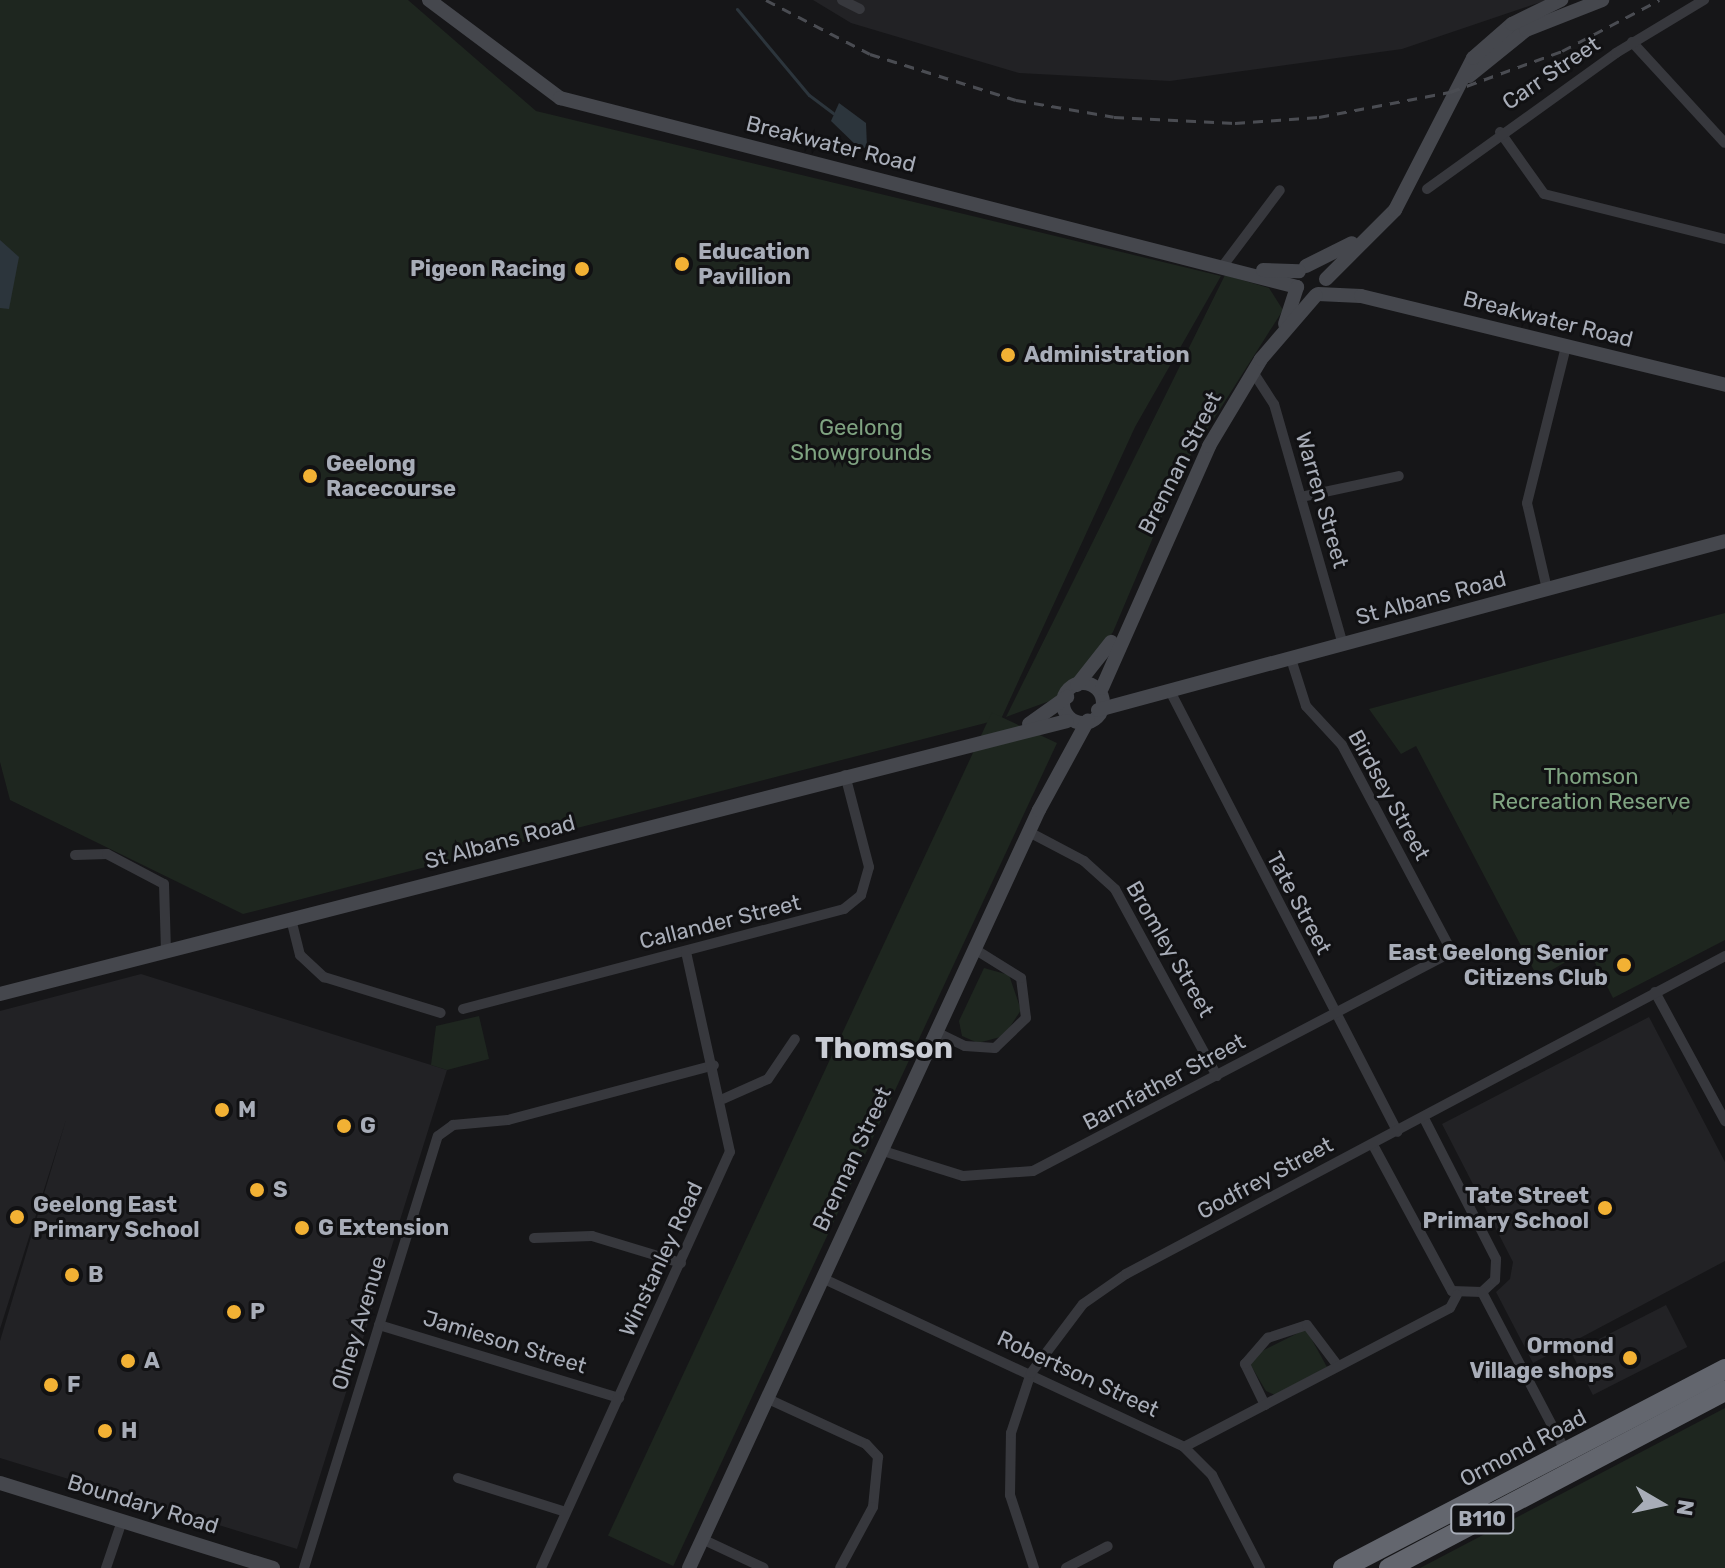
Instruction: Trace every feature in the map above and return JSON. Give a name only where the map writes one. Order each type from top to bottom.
[{"type":"highway","name":"Ormond Road","points":[[1389,1568],[1725,1369]]},
{"type":"highway","name":"Ormond Road","points":[[1343,1568],[1725,1391]]},
{"type":"street","name":"Breakwater Road","points":[[429,0],[560,98],[1250,269],[1326,280],[1361,296],[1725,385]]},
{"type":"street","points":[[842,0],[860,9]]},
{"type":"street","points":[[1317,295],[1300,278],[1358,239],[1406,190],[1446,108],[1496,50],[1572,3],[1602,0]]},
{"type":"street","name":"Carr Street","points":[[1427,189],[1500,132],[1632,42],[1704,0]]},
{"type":"street","points":[[1632,42],[1725,143]]},
{"type":"street","points":[[1500,132],[1544,194],[1725,239]]},
{"type":"street","points":[[1225,263],[1280,190]]},
{"type":"street","name":"Brennan Street","points":[[689,1568],[1058,770],[1093,715],[1132,612],[1209,446],[1253,372],[1277,339],[1317,295],[1326,280],[1377,232],[1406,190]]},
{"type":"street","name":"Brennan Street","points":[[1277,339],[1300,278]]},
{"type":"street","name":"Breakwater Road","points":[[1317,295],[1361,296]]},
{"type":"street","points":[[1547,589],[1527,503],[1566,346]]},
{"type":"street","name":"Warren Street","points":[[1253,372],[1272,400],[1343,645]]},
{"type":"street","points":[[1301,497],[1399,476]]},
{"type":"street","name":"St Albans Road","points":[[0,994],[845,775],[1067,722],[1170,691],[1725,541]]},
{"type":"street","name":"Brennan Street","points":[[1058,770],[1072,691],[1132,612]]},
{"type":"street","name":"Birdsey Street","points":[[1291,659],[1306,706],[1342,745],[1452,952]]},
{"type":"street","name":"St Albans Road","points":[[1011,733],[1086,682],[1122,698],[1148,698]]},
{"type":"street","name":"Tate Street","points":[[1170,691],[1334,1015],[1398,1132]]},
{"type":"street","name":"Callander Street","points":[[463,1009],[826,916],[861,895],[869,867],[845,775]]},
{"type":"street","name":"Bromley Street","points":[[1029,832],[1084,861],[1115,889],[1217,1076]]},
{"type":"street","points":[[75,855],[107,854],[164,884],[166,952]]},
{"type":"street","points":[[291,919],[300,955],[324,977],[441,1013]]},
{"type":"street","points":[[936,1032],[965,1046],[995,1048],[1026,1018],[1021,978],[976,950]]},
{"type":"street","name":"Winstanley Road","points":[[541,1568],[730,1152],[723,1099],[686,952]]},
{"type":"street","name":"Barnfather Street","points":[[880,1150],[963,1176],[1033,1171],[1452,952]]},
{"type":"street","name":"Godfrey Street","points":[[1034,1568],[1015,1521],[1008,1478],[1015,1413],[1031,1373],[1055,1332],[1095,1294],[1725,956]]},
{"type":"street","points":[[1655,992],[1725,1121]]},
{"type":"street","points":[[723,1099],[768,1079],[795,1039]]},
{"type":"street","name":"Olney Avenue","points":[[304,1568],[443,1131],[714,1065]]},
{"type":"street","points":[[1424,1118],[1496,1259],[1495,1280],[1482,1292],[1457,1295]]},
{"type":"street","points":[[1373,1145],[1457,1295]]},
{"type":"street","points":[[534,1238],[592,1236],[681,1263]]},
{"type":"street","name":"Robertson Street","points":[[822,1278],[1184,1447],[1212,1475],[1260,1568]]},
{"type":"street","points":[[1482,1292],[1571,1461]]},
{"type":"street","points":[[1184,1447],[1450,1308],[1457,1295]]},
{"type":"street","name":"Jamieson Street","points":[[379,1325],[619,1398]]},
{"type":"street","points":[[1265,1405],[1245,1364],[1268,1338],[1307,1325],[1338,1366]]},
{"type":"street","points":[[766,1398],[866,1444],[878,1457],[873,1507],[840,1568]]},
{"type":"street","points":[[458,1478],[566,1512]]},
{"type":"street","name":"Boundary Road","points":[[0,1483],[273,1568]]},
{"type":"street","points":[[106,1568],[122,1521]]},
{"type":"street","points":[[702,1539],[764,1568]]},
{"type":"street","points":[[1066,1568],[1108,1546]]},
{"type":"shaded area","points":[[813,0],[1547,0],[1402,49],[1170,81],[1019,73],[851,23]]},
{"type":"shaded area","points":[[839,103],[866,123],[867,147],[860,149],[831,121]]},
{"type":"shaded area","points":[[0,240],[19,257],[9,309],[0,308]]},
{"type":"shaded area","points":[[141,974],[447,1070],[297,1549],[0,1458],[0,1341],[66,1120],[0,1329],[0,1011]]},
{"type":"shaded area","name":"Tate Street Primary School","points":[[1649,1017],[1725,1162],[1725,1261],[1533,1363],[1496,1292],[1510,1279],[1513,1262],[1442,1124]]},
{"type":"shaded area","points":[[1666,1305],[1687,1347],[1593,1395],[1572,1353]]},
{"type":"green space","name":"Geelong Racecourse","points":[[0,0],[408,0],[536,111],[1221,276],[1135,427],[1001,719],[243,914],[10,800],[0,762]]},
{"type":"green space","points":[[1225,275],[1269,288],[1283,310],[1182,469],[1113,632],[1058,698],[1006,717]]},
{"type":"green space","name":"Thomson Recreation Reserve","points":[[1725,613],[1725,940],[1613,998],[1588,949],[1538,978],[1416,746],[1401,754],[1369,709]]},
{"type":"green space","points":[[992,713],[1057,743],[673,1566],[608,1535]]},
{"type":"green space","points":[[984,968],[1009,975],[1021,1010],[1004,1036],[978,1043],[962,1036],[959,1021]]},
{"type":"green space","points":[[479,1016],[489,1059],[447,1070],[431,1065],[436,1026]]},
{"type":"green space","points":[[1306,1329],[1327,1367],[1275,1395],[1266,1391],[1250,1364],[1254,1355]]},
{"type":"green space","points":[[1725,1408],[1725,1568],[1420,1568]]},
{"type":"waterway","points":[[737,9],[809,95],[833,113]]},
{"type":"railway","points":[[766,0],[870,54],[1016,100],[1114,117],[1235,123],[1319,117],[1450,92],[1562,51],[1659,0]]},
{"type":"place","name":"Education Pavillion","points":[[682,264]]},
{"type":"place","name":"Pigeon Racing","points":[[582,269]]},
{"type":"place","name":"Administration","points":[[1008,355]]},
{"type":"place","name":"Geelong Racecourse","points":[[310,476]]},
{"type":"place","name":"East Geelong Senior Citizens Club","points":[[1624,965]]},
{"type":"place","name":"M","points":[[222,1110]]},
{"type":"place","name":"G","points":[[344,1126]]},
{"type":"place","name":"S","points":[[257,1190]]},
{"type":"place","name":"Tate Street Primary School","points":[[1605,1208]]},
{"type":"place","name":"Geelong East Primary School","points":[[17,1217]]},
{"type":"place","name":"G Extension","points":[[302,1228]]},
{"type":"place","name":"B","points":[[72,1275]]},
{"type":"place","name":"P","points":[[234,1312]]},
{"type":"place","name":"Ormond Village shops","points":[[1630,1358]]},
{"type":"place","name":"A","points":[[128,1361]]},
{"type":"place","name":"F","points":[[51,1385]]},
{"type":"place","name":"H","points":[[105,1431]]},
{"type":"district","name":"Thomson","points":[[884,1048]]},
{"type":"park label","name":"Geelong Showgrounds","points":[[861,440]]}]
